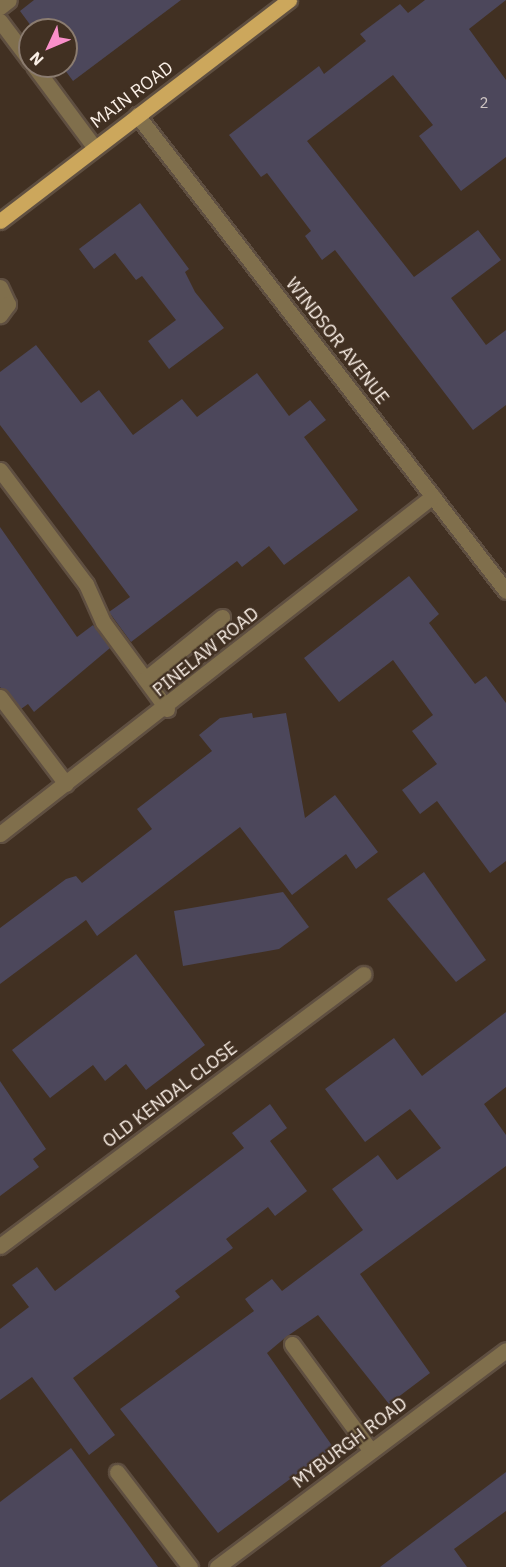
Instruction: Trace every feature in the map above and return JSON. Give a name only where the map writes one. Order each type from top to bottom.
[{"type":"main road","name":"MAIN ROAD","points":[[0,221],[289,0]]},
{"type":"street","points":[[0,8],[9,0]]},
{"type":"street","points":[[0,21],[18,45]]},
{"type":"street","points":[[43,78],[95,148]]},
{"type":"street","name":"WINDSOR AVENUE","points":[[137,116],[506,591]]},
{"type":"street","points":[[0,287],[8,304],[0,315]]},
{"type":"street","points":[[0,470],[86,584],[103,622],[166,709]]},
{"type":"street","name":"PINELAW ROAD","points":[[0,834],[166,709],[433,496]]},
{"type":"street","points":[[145,679],[222,617]]},
{"type":"street","points":[[0,697],[66,784]]},
{"type":"street","name":"OLD KENDAL CLOSE","points":[[0,1246],[363,974]]},
{"type":"street","points":[[292,1344],[371,1452]]},
{"type":"street","name":"MYBURGH ROAD","points":[[217,1567],[506,1350]]},
{"type":"street","points":[[117,1472],[190,1567]]},
{"type":"building","points":[[34,0],[181,0],[78,77],[78,18],[25,18],[20,11]]},
{"type":"building","points":[[425,0],[506,0],[469,29],[506,80],[506,157],[461,191],[419,136],[433,125],[393,75],[307,141],[414,277],[478,230],[501,260],[451,298],[486,345],[506,330],[506,405],[473,430],[335,250],[322,260],[305,236],[311,231],[267,173],[261,177],[229,135],[319,66],[324,74],[366,41],[360,34],[400,4],[408,13]]},
{"type":"building","points":[[140,203],[189,269],[185,272],[195,292],[224,328],[169,369],[148,341],[176,320],[142,276],[136,280],[115,253],[94,269],[79,249]]},
{"type":"building","points":[[36,345],[81,403],[99,390],[133,435],[182,399],[197,417],[257,373],[289,416],[310,400],[326,420],[304,437],[358,510],[284,565],[269,546],[242,567],[237,561],[131,642],[109,612],[130,597],[0,425],[0,372]]},
{"type":"building","points":[[0,527],[77,637],[93,625],[110,648],[34,712],[28,704],[21,709],[0,687]]},
{"type":"building","points":[[409,576],[439,614],[429,623],[475,684],[486,676],[506,703],[506,861],[490,873],[437,801],[420,814],[402,790],[437,764],[412,731],[433,715],[393,660],[339,702],[304,658]]},
{"type":"building","points":[[252,713],[253,718],[286,713],[305,818],[335,795],[378,852],[356,869],[346,854],[292,895],[240,827],[97,936],[86,920],[0,984],[0,928],[66,879],[76,876],[82,883],[152,829],[137,809],[212,751],[199,735],[220,718]]},
{"type":"building","points":[[424,872],[486,960],[456,982],[387,899]]},
{"type":"building","points":[[283,892],[309,927],[279,949],[183,966],[174,911]]},
{"type":"building","points":[[136,954],[205,1045],[146,1090],[126,1064],[105,1081],[93,1065],[50,1098],[12,1050]]},
{"type":"building","points":[[506,1012],[506,1087],[484,1104],[506,1135],[506,1166],[360,1274],[430,1373],[389,1404],[318,1315],[286,1337],[267,1353],[333,1447],[218,1533],[120,1409],[254,1311],[245,1299],[272,1279],[282,1291],[363,1230],[332,1189],[378,1155],[397,1180],[441,1148],[410,1109],[365,1142],[325,1089],[394,1038],[422,1076]]},
{"type":"building","points":[[0,1081],[46,1149],[33,1159],[39,1167],[0,1196]]},
{"type":"building","points":[[270,1104],[287,1128],[270,1141],[307,1191],[275,1216],[268,1207],[226,1239],[233,1248],[175,1291],[180,1297],[73,1378],[115,1435],[89,1455],[32,1377],[0,1400],[0,1329],[29,1307],[12,1285],[37,1267],[55,1291],[244,1148],[232,1133]]},
{"type":"building","points":[[71,1448],[158,1567],[0,1567],[0,1502]]},
{"type":"building","points":[[506,1472],[506,1511],[454,1549],[467,1567],[380,1567]]}]
